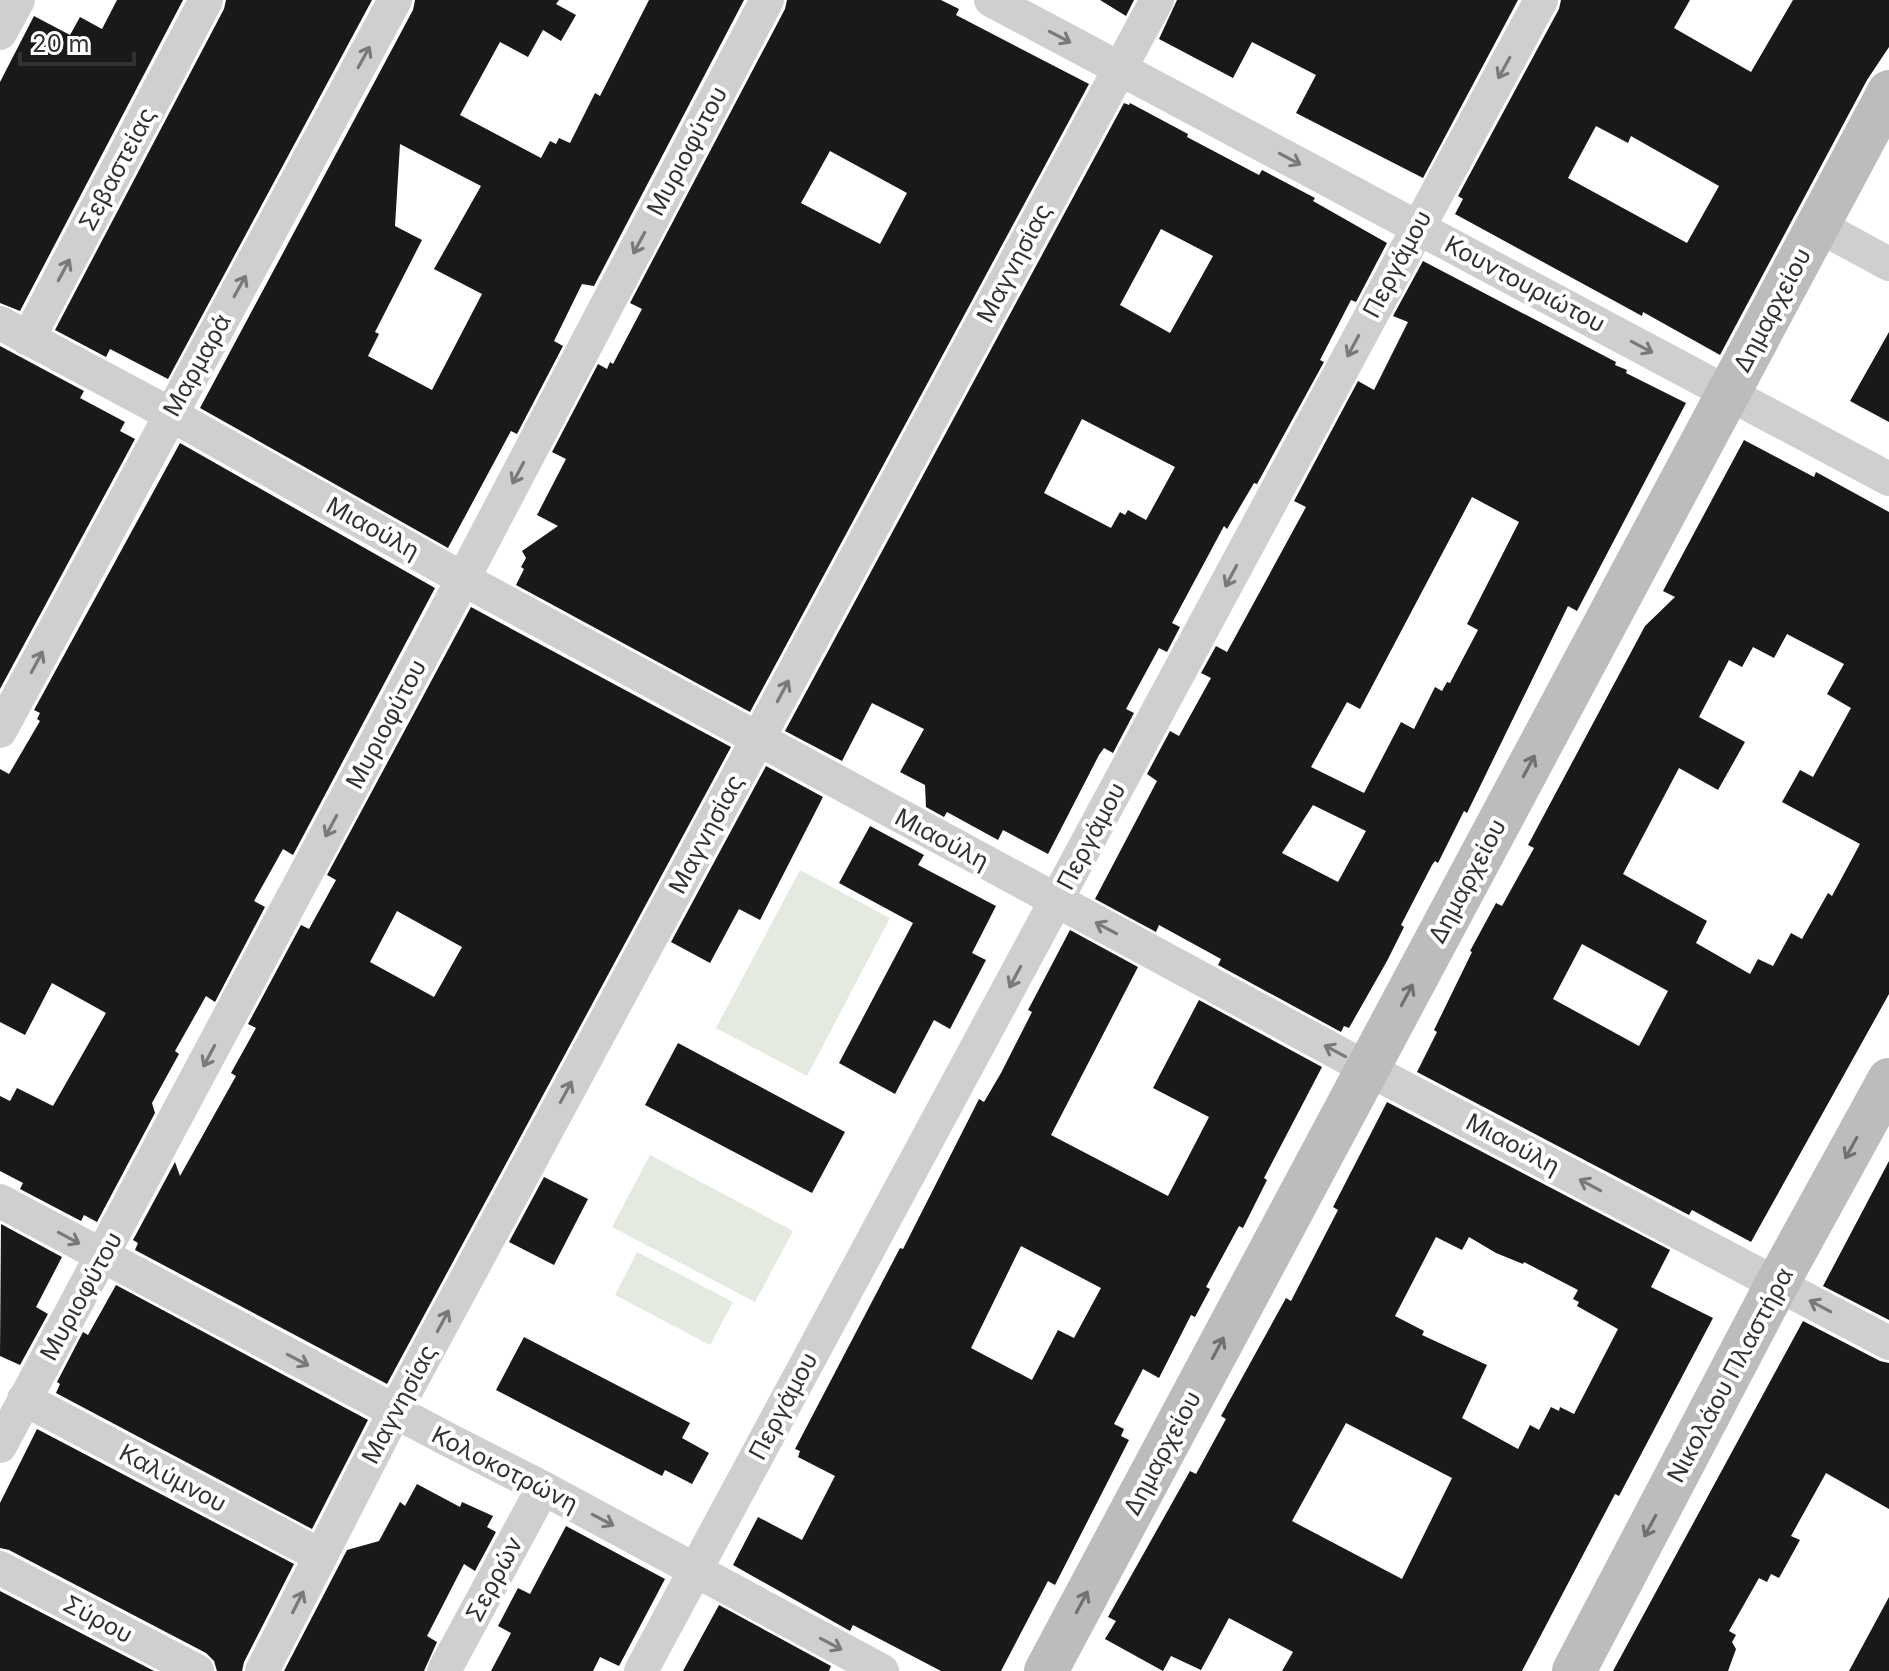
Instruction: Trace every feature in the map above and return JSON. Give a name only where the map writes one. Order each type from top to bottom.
[{"type":"street","points":[[0,33],[18,0]]},
{"type":"street","name":"Σεβαστείας","points":[[14,331],[206,0]]},
{"type":"street","name":"Μαρμαρά","points":[[0,731],[395,0]]},
{"type":"street","name":"Μυριοφύτου","points":[[0,1446],[463,579],[767,0]]},
{"type":"street","name":"Κουντουριώτου","points":[[991,0],[1889,479]]},
{"type":"street","name":"Μαγνησίας","points":[[262,1671],[395,1411],[1157,0]]},
{"type":"street","name":"Περγάμου","points":[[641,1671],[1541,0]]},
{"type":"street","name":"Δημαρχείου","points":[[1046,1671],[1889,92]]},
{"type":"street","points":[[1817,225],[1889,264]]},
{"type":"street","name":"Μιαούλη","points":[[14,331],[1056,901],[1889,1343]]},
{"type":"street","name":"Νικολάου Πλαστήρα","points":[[1574,1671],[1778,1282],[1889,1080]]},
{"type":"street","name":"Κολοκοτρώνη","points":[[0,1201],[882,1671]]},
{"type":"street","name":"Καλύμνου","points":[[24,1399],[321,1556]]},
{"type":"street","name":"Σερρών","points":[[444,1671],[543,1488]]},
{"type":"street","name":"Σύρου","points":[[0,1568],[197,1671]]},
{"type":"shaded area","points":[[800,870],[890,918],[807,1076],[716,1028]]},
{"type":"shaded area","points":[[650,1155],[793,1231],[755,1302],[612,1227]]},
{"type":"shaded area","points":[[637,1252],[733,1302],[710,1345],[615,1295]]},
{"type":"building","points":[[117,0],[183,0],[20,311],[0,303],[0,82],[34,16],[70,35],[80,17],[102,29]]},
{"type":"building","points":[[226,0],[372,0],[168,379],[110,349],[106,357],[55,330]]},
{"type":"building","points":[[415,0],[559,0],[556,4],[576,15],[561,41],[543,30],[528,57],[500,42],[460,115],[541,158],[550,141],[556,144],[559,138],[570,143],[595,93],[600,96],[649,0],[744,0],[594,286],[582,284],[554,341],[563,346],[517,434],[511,431],[448,548],[200,408],[413,10]],"holes":[[[400,144],[481,186],[434,269],[482,294],[432,390],[368,356],[379,334],[375,332],[422,240],[395,226]]]},
{"type":"building","points":[[787,0],[941,0],[959,9],[956,15],[1089,84],[750,712],[516,585],[526,558],[522,551],[558,526],[537,515],[566,459],[552,452],[598,364],[607,369],[610,362],[613,364],[642,309],[630,303]],"holes":[[[830,151],[907,193],[880,244],[801,203]]]},
{"type":"building","points":[[1100,0],[1134,0],[1126,16]]},
{"type":"building","points":[[1177,0],[1518,0],[1423,178],[1296,113],[1316,75],[1252,42],[1233,78],[1159,39]]},
{"type":"building","points":[[1561,0],[1690,0],[1674,28],[1751,72],[1793,0],[1889,0],[1889,47],[1867,80],[1720,355],[1455,214],[1463,199],[1458,196],[1559,9]],"holes":[[[1596,126],[1628,143],[1631,136],[1719,186],[1687,243],[1568,178]]]},
{"type":"building","points":[[1124,103],[1130,103],[1259,175],[1262,170],[1315,198],[1313,201],[1387,243],[1356,302],[1351,300],[1320,360],[1324,362],[1257,484],[1254,483],[1227,529],[1224,526],[1172,623],[1180,627],[1167,652],[1159,648],[1126,709],[1134,713],[1113,753],[1104,748],[1099,755],[1048,854],[1003,830],[998,840],[947,812],[944,817],[926,807],[925,785],[900,772],[924,729],[872,703],[842,761],[785,731]],"holes":[[[1161,229],[1213,256],[1170,333],[1120,305]],[[1082,419],[1175,467],[1146,520],[1128,510],[1125,515],[1120,512],[1111,528],[1044,493]]]},
{"type":"building","points":[[1423,261],[1616,362],[1615,365],[1627,370],[1626,373],[1686,403],[1577,611],[1568,606],[1467,813],[1464,811],[1438,863],[1435,861],[1432,865],[1401,925],[1404,927],[1387,961],[1349,1028],[1344,1026],[1341,1032],[1218,965],[1221,959],[1159,925],[1156,932],[1095,899],[1157,781],[1147,774],[1170,731],[1179,736],[1211,678],[1201,673],[1216,646],[1227,652],[1306,507],[1294,501],[1358,381],[1374,390],[1408,322],[1393,316]],"holes":[[[1472,497],[1519,522],[1467,624],[1478,630],[1450,683],[1447,682],[1442,691],[1435,687],[1414,729],[1401,722],[1364,793],[1311,767],[1347,702],[1360,709]],[[1313,805],[1366,831],[1338,882],[1282,853]]]},
{"type":"building","points":[[1889,332],[1889,422],[1850,401]]},
{"type":"building","points":[[0,346],[84,391],[80,398],[125,422],[120,431],[135,439],[0,689]]},
{"type":"building","points":[[1744,440],[1814,477],[1816,472],[1889,512],[1889,994],[1751,1242],[1692,1210],[1689,1215],[1417,1072],[1470,951],[1496,903],[1502,906],[1534,848],[1528,845],[1645,626],[1675,597],[1663,591]],"holes":[[[1787,634],[1844,664],[1827,694],[1851,708],[1813,777],[1800,770],[1782,802],[1860,844],[1832,896],[1828,893],[1802,939],[1791,933],[1773,966],[1758,959],[1750,974],[1696,943],[1707,921],[1623,874],[1679,768],[1718,790],[1745,742],[1699,717],[1729,660],[1742,667],[1753,647],[1774,658]],[[1582,944],[1668,991],[1639,1046],[1553,999]]]},
{"type":"building","points":[[180,443],[435,588],[293,855],[283,849],[254,901],[265,907],[215,1002],[206,996],[175,1051],[179,1054],[152,1103],[155,1113],[97,1222],[84,1215],[81,1221],[20,1189],[23,1183],[0,1171],[0,1096],[10,1101],[17,1088],[53,1106],[106,1013],[52,983],[25,1035],[0,1022],[0,769],[9,774],[40,721],[37,719],[40,713],[34,710]]},
{"type":"building","points":[[471,607],[731,747],[387,1384],[135,1250],[138,1243],[133,1240],[175,1162],[180,1176],[236,1076],[231,1073],[256,1028],[248,1024],[301,925],[309,929],[336,880],[327,875]],"holes":[[[397,911],[462,947],[434,997],[370,962]]]},
{"type":"building","points":[[766,766],[823,797],[760,920],[739,909],[710,963],[671,942]]},
{"type":"building","points":[[870,826],[924,855],[918,865],[996,906],[972,953],[986,960],[950,1029],[934,1020],[895,1094],[839,1063],[913,923],[839,883]]},
{"type":"building","points":[[1070,930],[1138,967],[1051,1135],[1168,1196],[1209,1117],[1153,1088],[1199,1000],[1322,1067],[1264,1178],[1267,1180],[1243,1228],[1239,1226],[1206,1287],[1210,1289],[1195,1317],[1191,1315],[1159,1378],[1143,1369],[1114,1424],[1124,1429],[1121,1436],[1129,1440],[1055,1585],[1048,1581],[1001,1671],[941,1671],[853,1625],[850,1631],[733,1565],[758,1517],[802,1540],[835,1476],[798,1457],[800,1451],[795,1449],[900,1248],[903,1249],[979,1099],[984,1102],[1001,1073],[1032,1012],[1028,1010]],"holes":[[[1021,1246],[1101,1288],[1074,1338],[1058,1330],[1032,1380],[971,1348]]]},
{"type":"building","points":[[678,1043],[845,1132],[812,1193],[645,1105]]},
{"type":"building","points":[[1387,1102],[1670,1250],[1651,1287],[1713,1318],[1619,1496],[1615,1494],[1522,1671],[1282,1671],[1293,1652],[1229,1618],[1201,1670],[1171,1656],[1163,1671],[1105,1639],[1116,1621],[1108,1617],[1190,1471],[1196,1474],[1226,1419],[1221,1416],[1286,1298],[1291,1301],[1338,1210],[1333,1207]],"holes":[[[1436,1237],[1462,1250],[1469,1237],[1496,1253],[1524,1262],[1578,1290],[1573,1299],[1579,1302],[1577,1306],[1618,1329],[1574,1414],[1560,1407],[1559,1411],[1551,1407],[1539,1430],[1530,1425],[1518,1449],[1462,1418],[1487,1365],[1422,1335],[1424,1331],[1395,1316]],[[1346,1423],[1452,1478],[1402,1579],[1292,1521]]]},
{"type":"building","points":[[1889,1161],[1889,1320],[1823,1286]]},
{"type":"building","points":[[544,1177],[588,1199],[554,1265],[509,1242]]},
{"type":"building","points":[[1,1224],[62,1257],[36,1307],[48,1314],[20,1365],[0,1356]]},
{"type":"building","points":[[116,1285],[368,1420],[312,1529],[56,1393],[60,1384],[57,1382],[83,1332],[88,1335]]},
{"type":"building","points":[[1803,1321],[1889,1363],[1889,1509],[1826,1473],[1791,1536],[1800,1540],[1779,1578],[1771,1574],[1767,1582],[1759,1578],[1729,1631],[1736,1635],[1732,1642],[1736,1649],[1728,1671],[1613,1671]]},
{"type":"building","points":[[524,1337],[690,1423],[682,1438],[709,1453],[692,1484],[665,1470],[662,1476],[496,1390]]},
{"type":"building","points":[[37,1429],[294,1564],[242,1671],[217,1671],[214,1661],[206,1653],[0,1548],[0,1503]]},
{"type":"building","points":[[417,1484],[460,1507],[462,1502],[493,1516],[487,1527],[496,1532],[475,1571],[464,1564],[427,1636],[437,1642],[424,1671],[284,1671],[347,1550],[379,1541],[400,1502],[405,1506]]},
{"type":"building","points":[[566,1526],[665,1579],[619,1666],[600,1657],[593,1671],[491,1671],[511,1633],[498,1626],[518,1588],[530,1594]]},
{"type":"building","points":[[0,1591],[154,1671],[0,1671]]},
{"type":"building","points":[[1889,1597],[1889,1671],[1849,1671]]},
{"type":"building","points":[[719,1605],[831,1666],[829,1671],[683,1671]]}]
